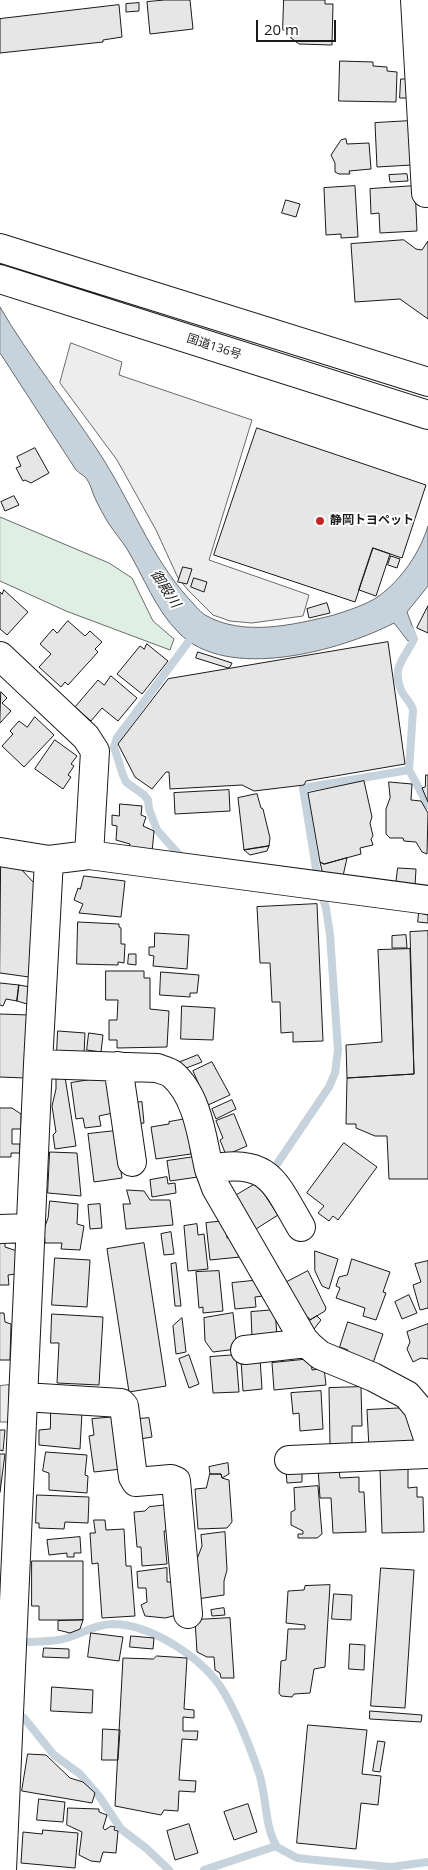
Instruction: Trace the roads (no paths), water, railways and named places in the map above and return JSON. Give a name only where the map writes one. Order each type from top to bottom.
[{"type":"main road","points":[[416,0],[426,123],[426,193]]},
{"type":"main road","points":[[3,249],[428,382]]},
{"type":"main road","name":"国道136号","points":[[0,279],[428,415]]},
{"type":"main road","points":[[0,656],[86,737],[95,751],[89,855]]},
{"type":"main road","points":[[0,852],[49,860],[89,855],[428,900]]},
{"type":"main road","points":[[2,1870],[30,1228],[49,860]]},
{"type":"main road","points":[[38,1064],[157,1068],[171,1073],[191,1101],[216,1188],[307,1344],[326,1358],[373,1377],[407,1394],[418,1408],[428,1438]]},
{"type":"main road","points":[[118,1066],[132,1162]]},
{"type":"main road","points":[[209,1169],[229,1165],[258,1169],[276,1184],[300,1227]]},
{"type":"main road","points":[[0,1229],[30,1228]]},
{"type":"main road","points":[[245,1350],[307,1344]]},
{"type":"main road","points":[[24,1397],[121,1403],[124,1406],[133,1477],[136,1482],[171,1479],[176,1481],[188,1614]]},
{"type":"main road","points":[[290,1460],[428,1454]]},
{"type":"water","name":"御殿川","points":[[0,307],[23,344],[98,451],[163,564],[189,599],[205,615],[235,626],[268,627],[318,619],[357,607],[379,596],[403,573],[420,546],[428,526],[428,586],[407,612],[416,636],[408,641],[394,623],[344,643],[315,651],[284,657],[254,659],[225,656],[200,648],[179,633],[163,614],[127,549],[107,521],[87,479],[76,470],[0,353]]},
{"type":"waterway","points":[[318,881],[303,788],[409,770],[413,710],[401,690],[398,674],[401,662],[414,639],[410,630]]},
{"type":"waterway","points":[[182,858],[157,830],[149,809],[148,800],[126,782],[114,747],[117,738],[195,633]]},
{"type":"waterway","points":[[409,770],[428,805]]},
{"type":"waterway","points":[[277,1164],[329,1087],[335,1073],[338,1050],[330,935],[326,908],[321,892]]},
{"type":"waterway","points":[[29,1642],[53,1641],[73,1636],[95,1627],[114,1624],[143,1630],[173,1644],[187,1653],[211,1675],[232,1706],[262,1782],[270,1830],[277,1847],[297,1858],[315,1860],[391,1867],[428,1862]]},
{"type":"waterway","points":[[24,1718],[54,1755],[80,1774],[99,1796],[121,1829],[146,1848],[169,1870]]},
{"type":"waterway","points":[[204,1870],[276,1846]]},
{"type":"place","name":"静岡トヨペット","points":[[320,521]]}]
